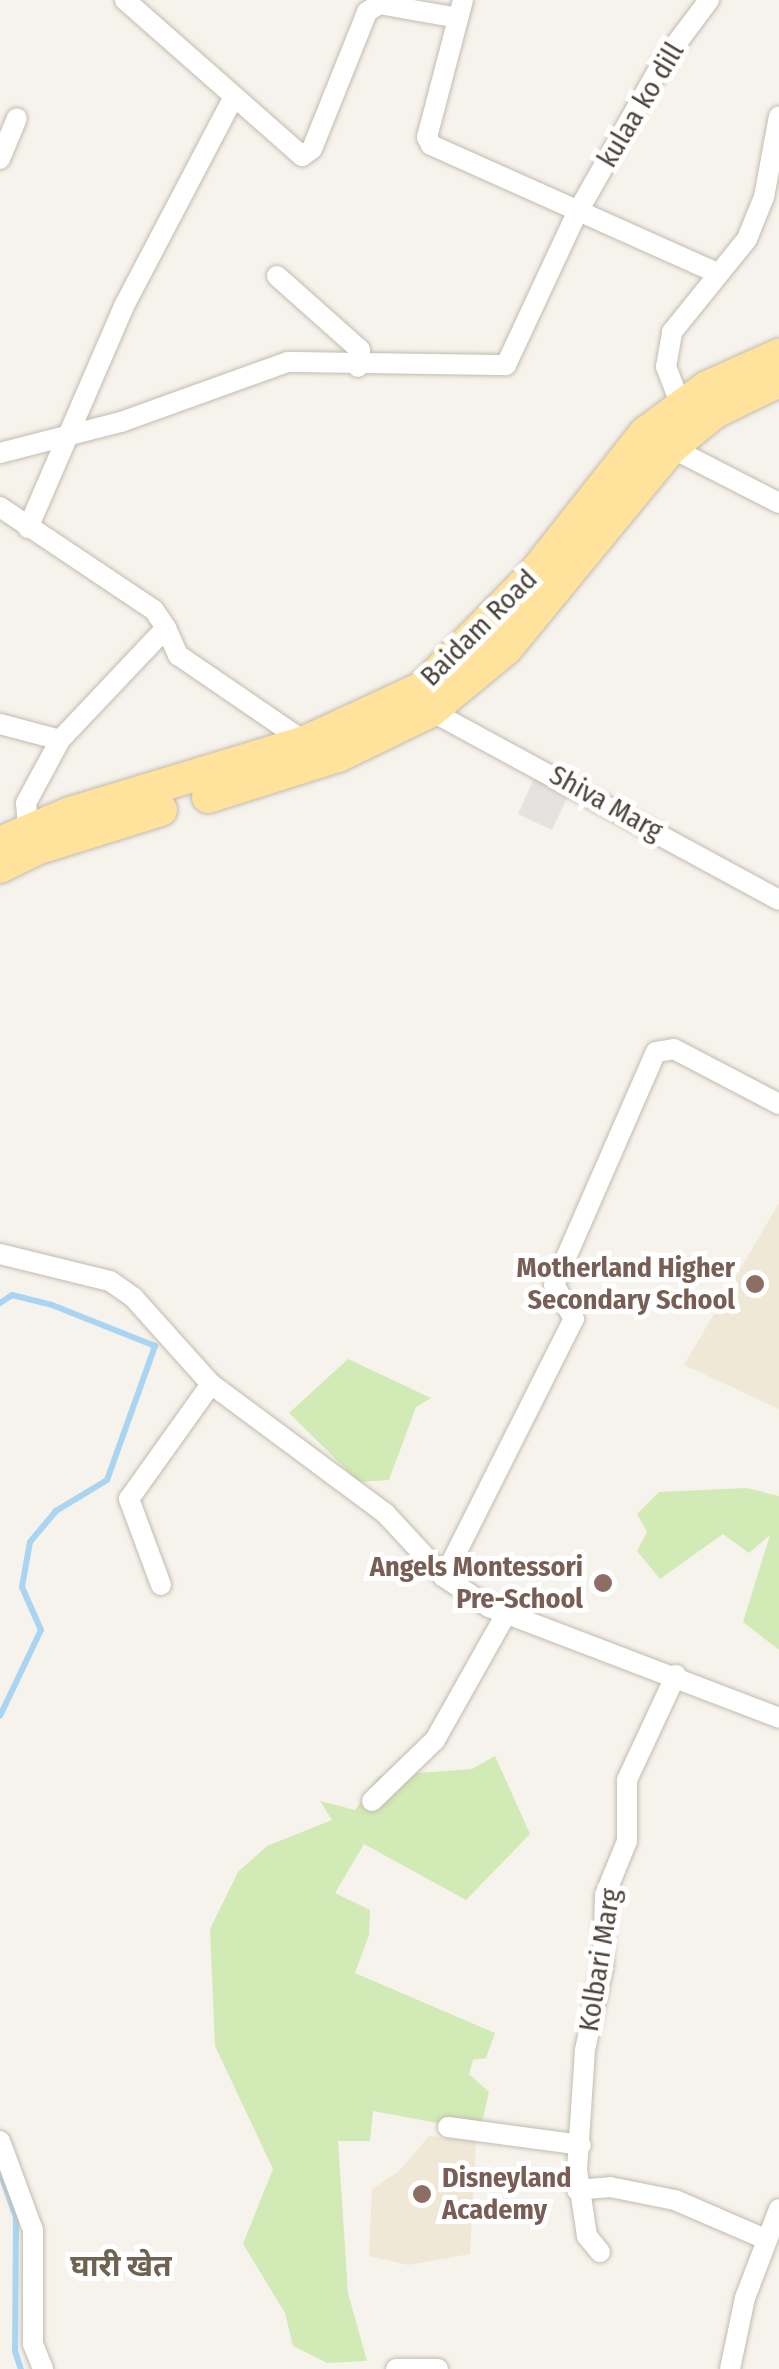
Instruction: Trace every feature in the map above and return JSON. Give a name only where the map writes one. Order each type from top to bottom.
[{"type":"main road","name":"Baidam Road","points":[[0,868],[49,845],[338,756],[430,711],[506,649],[658,441],[680,403],[779,354]]},
{"type":"main road","name":"Baidam Road","points":[[14,836],[305,742],[383,710],[450,665],[658,441],[779,381]]},
{"type":"street","points":[[124,0],[232,100],[302,156],[312,148],[366,12],[379,4],[460,9],[430,145],[716,273]]},
{"type":"street","name":"kulaa ko dill","points":[[358,367],[506,365],[577,213],[664,60],[709,0]]},
{"type":"street","points":[[28,528],[124,306],[232,100]]},
{"type":"street","points":[[680,403],[666,366],[672,332],[747,239],[764,197],[779,116]]},
{"type":"street","points":[[0,160],[17,118]]},
{"type":"street","points":[[0,453],[288,362],[358,367],[360,350],[277,276]]},
{"type":"street","points":[[658,441],[779,504]]},
{"type":"street","points":[[0,508],[154,610],[178,654],[305,742]]},
{"type":"street","points":[[14,836],[26,803],[60,740],[166,628]]},
{"type":"street","name":"Shiva Marg","points":[[430,711],[779,900]]},
{"type":"street","points":[[0,724],[60,740]]},
{"type":"street","points":[[444,1578],[574,1319],[554,1285],[656,1052],[674,1049],[779,1104]]},
{"type":"street","points":[[0,1254],[110,1281],[162,1322],[211,1384],[385,1513],[444,1578],[505,1616],[676,1675],[779,1718]]},
{"type":"street","points":[[161,1585],[129,1499],[211,1384]]},
{"type":"street","points":[[372,1801],[435,1740],[505,1616]]},
{"type":"street","name":"Kolbari Marg","points":[[600,2252],[587,2236],[577,2190],[585,2050],[603,1967],[605,1895],[627,1841],[627,1780],[676,1675]]},
{"type":"street","points":[[448,2127],[581,2145]]},
{"type":"street","points":[[0,2141],[32,2230],[32,2344],[43,2369]]},
{"type":"street","points":[[577,2190],[610,2186],[675,2200],[765,2239]]},
{"type":"street","points":[[730,2369],[765,2239],[779,2210]]},
{"type":"street","points":[[396,2369],[438,2369]]},
{"type":"shaded area","points":[[535,776],[569,794],[552,830],[518,814]]},
{"type":"shaded area","name":"Motherland Higher Secondary School","points":[[779,1203],[779,1409],[684,1365]]},
{"type":"shaded area","name":"Disneyland Academy","points":[[429,2136],[476,2142],[470,2254],[408,2265],[369,2256],[372,2189],[399,2171]]},
{"type":"green space","points":[[348,1359],[431,1398],[416,1407],[389,1480],[359,1482],[289,1413]]},
{"type":"green space","points":[[746,1488],[779,1496],[779,1650],[743,1622],[770,1535],[749,1553],[723,1534],[660,1579],[637,1551],[647,1532],[637,1514],[659,1492]]},
{"type":"green space","points":[[495,1756],[530,1834],[466,1900],[364,1844],[335,1893],[370,1910],[369,1935],[355,1973],[495,2033],[486,2058],[473,2060],[469,2074],[489,2092],[480,2131],[373,2111],[370,2141],[338,2141],[348,2293],[367,2361],[327,2363],[293,2346],[285,2313],[243,2244],[273,2169],[215,2046],[210,1929],[238,1872],[267,1846],[332,1820],[320,1801],[355,1810],[379,1776],[472,1769]]},
{"type":"waterway","points":[[0,1303],[12,1295],[52,1305],[155,1346],[107,1480],[56,1511],[30,1542],[22,1587],[41,1630],[0,1716]]},
{"type":"waterway","points":[[0,2172],[16,2217],[15,2351],[21,2369]]},
{"type":"place","name":"Motherland Higher Secondary School","points":[[755,1284]]},
{"type":"place","name":"Angels Montessori Pre-School","points":[[603,1583]]},
{"type":"place","name":"Disneyland Academy","points":[[422,2194]]},
{"type":"district","name":"घारी खेत","points":[[121,2266]]}]
